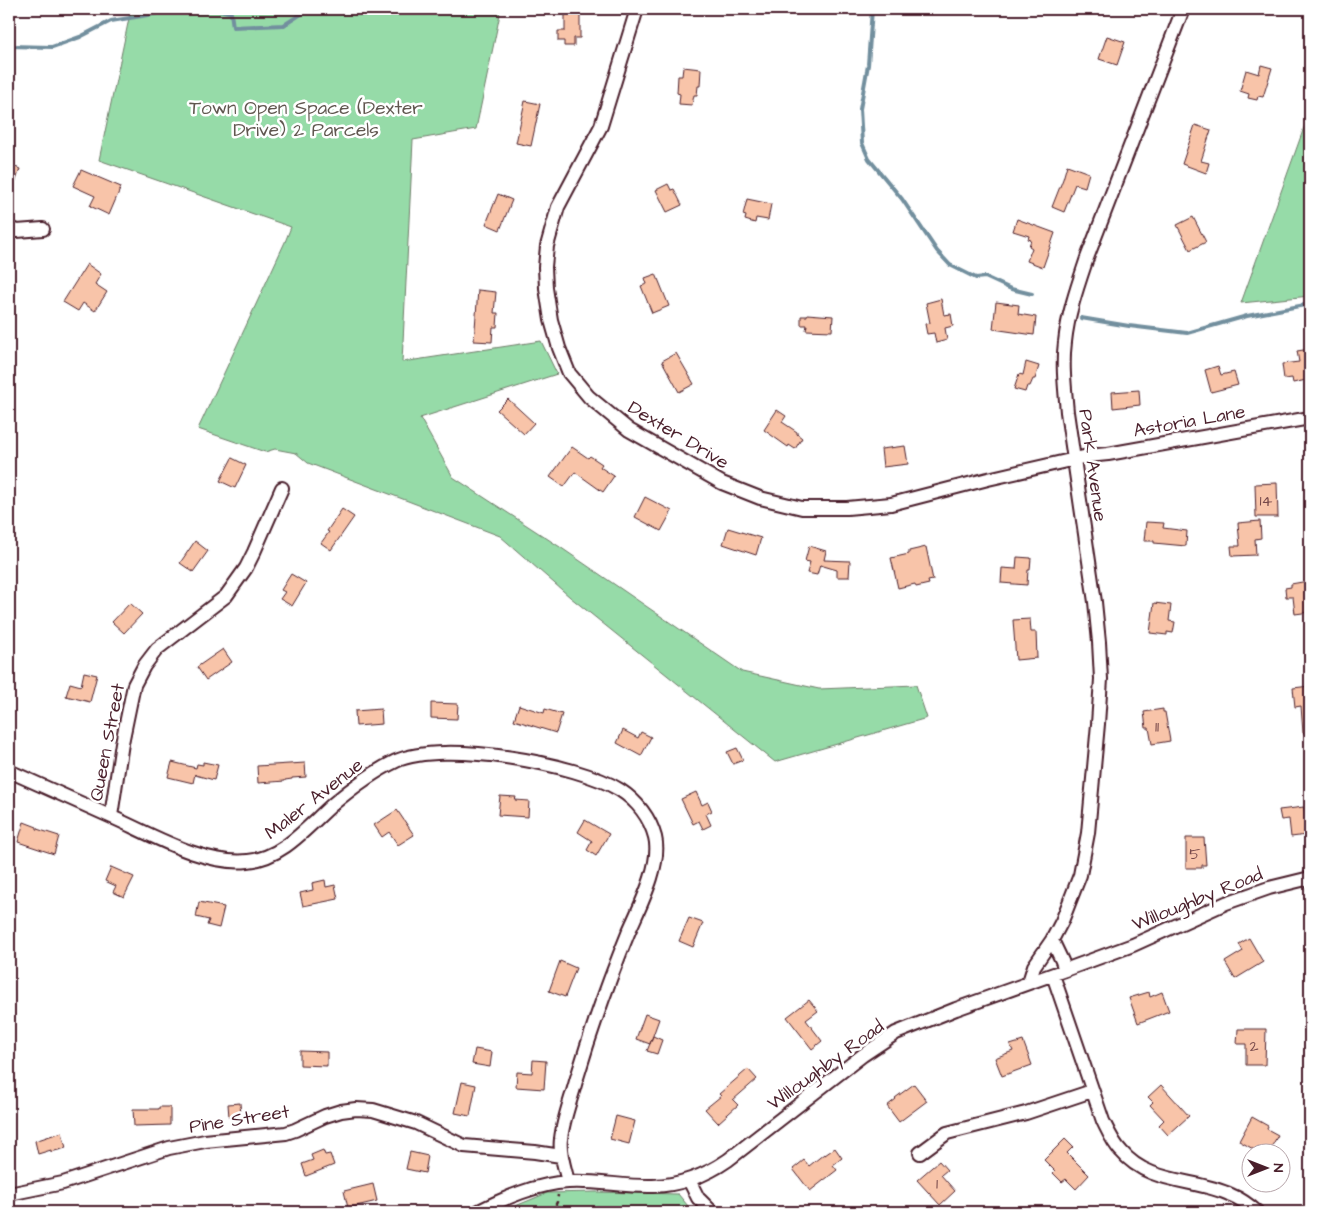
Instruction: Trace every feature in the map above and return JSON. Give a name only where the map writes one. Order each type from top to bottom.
[{"type":"street","name":"Dexter Drive","points":[[637,9],[601,126],[558,207],[547,246],[546,288],[551,320],[569,373],[590,397],[629,430],[722,483],[760,498],[802,508],[847,508],[891,504],[988,479],[1074,460]]},
{"type":"street","name":"Park Avenue","points":[[1029,982],[1034,966],[1052,940],[1062,921],[1080,875],[1088,833],[1094,780],[1100,679],[1095,602],[1064,384],[1064,360],[1068,322],[1075,293],[1087,258],[1183,9]]},
{"type":"street","points":[[9,228],[17,231],[43,230]]},
{"type":"street","name":"Astoria Lane","points":[[1074,460],[1310,418]]},
{"type":"street","name":"Queen Street","points":[[111,816],[122,743],[134,685],[144,666],[157,649],[226,596],[246,568],[282,488]]},
{"type":"street","name":"Maler Avenue","points":[[9,771],[189,851],[217,860],[236,862],[258,860],[277,851],[301,833],[358,783],[384,767],[414,755],[469,754],[510,757],[586,775],[619,790],[640,808],[646,817],[655,838],[656,858],[650,880],[612,971],[580,1068],[560,1141],[564,1182]]},
{"type":"street","name":"Willoughby Road","points":[[477,1212],[527,1191],[564,1182],[652,1186],[676,1184],[705,1174],[728,1160],[863,1055],[896,1034],[956,1009],[1133,945],[1226,903],[1269,888],[1310,878]]},
{"type":"street","points":[[1052,940],[1060,956],[1059,972],[1092,1091],[1103,1121],[1120,1151],[1145,1170],[1163,1177],[1230,1194],[1257,1212]]},
{"type":"street","points":[[920,1153],[947,1132],[1026,1113],[1092,1091]]},
{"type":"street","name":"Pine Street","points":[[9,1194],[63,1183],[169,1148],[205,1141],[286,1133],[325,1116],[356,1109],[373,1110],[416,1123],[464,1146],[561,1156]]},
{"type":"street","points":[[689,1180],[698,1198],[712,1212]]},
{"type":"path","points":[[552,1212],[564,1182]]},
{"type":"green space","name":"Town Open Space (Dexter Drive) 2 Parcels","points":[[131,9],[494,9],[500,14],[476,129],[413,140],[402,362],[541,341],[557,374],[420,418],[453,477],[560,547],[742,672],[819,689],[916,685],[927,718],[775,762],[570,597],[500,536],[308,463],[296,453],[275,449],[265,452],[198,429],[291,227],[99,160]]},
{"type":"green space","points":[[1310,111],[1310,296],[1241,303]]},
{"type":"green space","points":[[547,1193],[678,1194],[693,1212],[501,1212]]},
{"type":"building","points":[[565,11],[580,11],[580,38],[574,38],[574,46],[564,46],[564,41],[558,41],[558,31],[565,31]]},
{"type":"building","points":[[1107,36],[1125,42],[1117,65],[1099,59]]},
{"type":"building","points":[[1261,65],[1272,68],[1263,97],[1258,96],[1257,100],[1248,98],[1249,94],[1240,91],[1246,70],[1259,74]]},
{"type":"building","points":[[683,67],[701,69],[700,86],[698,86],[697,95],[694,95],[692,105],[679,104],[680,94],[677,93],[678,76],[682,76]]},
{"type":"building","points":[[525,101],[540,104],[531,146],[516,143]]},
{"type":"building","points":[[1195,125],[1211,130],[1201,161],[1209,163],[1206,173],[1182,164]]},
{"type":"building","points":[[9,164],[20,169],[10,197],[9,197]]},
{"type":"building","points":[[1067,165],[1089,173],[1085,187],[1075,184],[1064,212],[1052,207]]},
{"type":"building","points":[[81,170],[121,187],[109,215],[90,206],[95,196],[73,186]]},
{"type":"building","points":[[668,184],[671,190],[674,189],[682,205],[667,212],[656,190]]},
{"type":"building","points":[[498,194],[512,200],[500,230],[486,224]]},
{"type":"building","points":[[747,199],[771,204],[768,220],[756,218],[755,223],[745,220],[746,216],[743,215]]},
{"type":"building","points":[[1193,217],[1206,242],[1190,250],[1177,225]]},
{"type":"building","points":[[1017,219],[1055,233],[1043,267],[1027,261],[1032,248],[1029,246],[1031,240],[1028,239],[1029,236],[1013,231]]},
{"type":"building","points":[[87,264],[101,274],[95,284],[107,292],[95,311],[83,303],[78,311],[63,302]]},
{"type":"building","points":[[656,274],[669,306],[652,313],[641,286],[647,284],[645,278]]},
{"type":"building","points":[[478,290],[496,292],[494,313],[498,313],[497,327],[493,327],[492,342],[474,341]]},
{"type":"building","points":[[941,299],[944,315],[951,314],[953,326],[945,328],[947,340],[936,343],[934,333],[927,334],[925,324],[930,323],[926,303]]},
{"type":"building","points":[[996,302],[1019,305],[1018,314],[1036,317],[1034,335],[993,329]]},
{"type":"building","points":[[807,314],[833,316],[832,331],[806,330],[807,325],[801,325],[801,316],[807,316]]},
{"type":"building","points":[[1310,349],[1310,375],[1305,376],[1306,380],[1293,383],[1292,378],[1284,379],[1282,364],[1299,362],[1297,351]]},
{"type":"building","points":[[676,353],[694,384],[679,392],[662,361]]},
{"type":"building","points":[[1026,362],[1039,366],[1035,379],[1033,379],[1030,386],[1027,386],[1025,392],[1014,389],[1019,374],[1023,375]]},
{"type":"building","points":[[1218,366],[1221,375],[1234,372],[1238,385],[1211,392],[1205,370]]},
{"type":"building","points":[[1139,390],[1140,405],[1113,408],[1112,392]]},
{"type":"building","points":[[508,399],[534,423],[524,434],[497,410]]},
{"type":"building","points":[[777,410],[786,416],[782,422],[797,432],[802,438],[795,449],[789,445],[788,447],[764,430]]},
{"type":"building","points":[[905,446],[908,464],[883,467],[881,449]]},
{"type":"building","points":[[572,447],[588,458],[590,456],[602,464],[600,467],[614,476],[603,492],[575,472],[564,487],[550,477]]},
{"type":"building","points":[[232,458],[246,465],[235,488],[220,481]]},
{"type":"building","points":[[1277,483],[1278,517],[1256,517],[1255,484]]},
{"type":"building","points":[[645,497],[672,511],[661,531],[635,517]]},
{"type":"building","points":[[342,509],[354,517],[331,550],[321,543]]},
{"type":"building","points":[[1260,521],[1261,538],[1255,539],[1256,555],[1232,556],[1231,546],[1240,546],[1238,523]]},
{"type":"building","points":[[1146,522],[1164,523],[1163,528],[1187,531],[1186,546],[1144,541]]},
{"type":"building","points":[[728,528],[761,538],[756,555],[723,544]]},
{"type":"building","points":[[195,541],[208,551],[193,572],[180,563]]},
{"type":"building","points":[[809,546],[826,551],[824,560],[850,561],[849,577],[837,577],[837,570],[820,565],[817,575],[807,573],[810,562],[805,561]]},
{"type":"building","points":[[926,547],[933,580],[928,581],[929,584],[916,587],[915,584],[898,588],[891,558],[909,554],[909,551]]},
{"type":"building","points":[[1017,557],[1031,558],[1027,585],[1001,583],[1002,568],[1016,569]]},
{"type":"building","points":[[291,574],[306,583],[292,606],[280,599],[285,592],[281,590]]},
{"type":"building","points":[[1308,581],[1310,612],[1295,614],[1293,597],[1286,597],[1285,588],[1291,587],[1291,584]]},
{"type":"building","points":[[130,603],[142,614],[124,633],[112,622]]},
{"type":"building","points":[[1154,603],[1171,605],[1169,621],[1175,622],[1173,633],[1167,632],[1167,635],[1150,633]]},
{"type":"building","points":[[1030,619],[1031,632],[1036,632],[1037,658],[1016,660],[1013,620]]},
{"type":"building","points":[[223,649],[232,662],[206,680],[197,667]]},
{"type":"building","points":[[84,672],[97,675],[90,702],[66,696],[70,683],[81,686]]},
{"type":"building","points":[[1310,686],[1310,732],[1303,733],[1301,706],[1295,707],[1293,688]]},
{"type":"building","points":[[431,703],[458,704],[457,719],[431,718]]},
{"type":"building","points":[[519,705],[544,713],[545,709],[562,714],[556,733],[514,720]]},
{"type":"building","points":[[381,709],[382,724],[356,726],[355,711]]},
{"type":"building","points":[[1163,709],[1170,741],[1152,744],[1149,728],[1146,728],[1144,712]]},
{"type":"building","points":[[623,730],[638,738],[641,732],[651,737],[641,756],[617,743]]},
{"type":"building","points":[[737,748],[743,760],[733,764],[727,752]]},
{"type":"building","points":[[172,762],[196,768],[197,764],[203,765],[203,762],[218,765],[214,780],[195,774],[193,783],[168,777]]},
{"type":"building","points":[[305,763],[306,777],[258,783],[257,766]]},
{"type":"building","points":[[696,792],[702,805],[708,802],[712,811],[706,814],[711,825],[703,829],[699,821],[693,824],[681,799]]},
{"type":"building","points":[[500,796],[516,797],[515,800],[529,801],[528,817],[498,815]]},
{"type":"building","points":[[1304,807],[1307,835],[1291,837],[1289,819],[1281,820],[1279,810]]},
{"type":"building","points":[[397,810],[414,835],[398,845],[389,832],[382,837],[374,825]]},
{"type":"building","points":[[585,820],[609,834],[596,856],[587,850],[592,841],[578,832]]},
{"type":"building","points":[[24,822],[37,827],[37,829],[59,836],[54,854],[18,842]]},
{"type":"building","points":[[1186,838],[1204,838],[1206,865],[1202,865],[1202,868],[1186,868]]},
{"type":"building","points":[[111,867],[134,877],[124,897],[113,892],[116,886],[105,881]]},
{"type":"building","points":[[325,880],[326,887],[335,885],[338,899],[303,906],[300,893],[313,890],[312,883]]},
{"type":"building","points":[[199,902],[224,907],[219,928],[207,925],[209,920],[196,917]]},
{"type":"building","points":[[689,918],[703,923],[693,947],[679,941]]},
{"type":"building","points":[[1249,938],[1263,962],[1235,979],[1225,962],[1243,951],[1239,944]]},
{"type":"building","points":[[560,961],[576,968],[565,997],[549,991]]},
{"type":"building","points":[[1149,992],[1150,997],[1162,992],[1169,1011],[1138,1023],[1129,998]]},
{"type":"building","points":[[809,1000],[818,1011],[806,1020],[822,1041],[812,1049],[787,1017]]},
{"type":"building","points":[[645,1014],[659,1019],[650,1044],[636,1039]]},
{"type":"building","points":[[1238,1029],[1266,1029],[1265,1065],[1246,1065],[1246,1044],[1237,1044]]},
{"type":"building","points":[[653,1036],[662,1040],[657,1054],[647,1051]]},
{"type":"building","points":[[1023,1041],[1032,1065],[1002,1076],[995,1058],[1013,1051],[1010,1045]]},
{"type":"building","points":[[475,1049],[492,1052],[490,1067],[472,1064]]},
{"type":"building","points":[[300,1051],[327,1052],[327,1066],[300,1065]]},
{"type":"building","points":[[533,1060],[546,1061],[544,1089],[516,1087],[517,1072],[532,1073]]},
{"type":"building","points":[[748,1069],[757,1079],[733,1100],[738,1105],[718,1123],[705,1109]]},
{"type":"building","points":[[462,1082],[476,1085],[470,1116],[455,1113]]},
{"type":"building","points":[[914,1084],[927,1101],[899,1122],[887,1106]]},
{"type":"building","points":[[1161,1085],[1189,1116],[1168,1135],[1159,1125],[1164,1120],[1150,1105],[1153,1102],[1148,1097]]},
{"type":"building","points":[[240,1103],[241,1116],[229,1117],[228,1104]]},
{"type":"building","points":[[159,1107],[170,1107],[170,1125],[134,1126],[133,1109],[159,1109]]},
{"type":"building","points":[[616,1116],[635,1121],[629,1144],[610,1139]]},
{"type":"building","points":[[1252,1117],[1268,1126],[1267,1129],[1278,1135],[1273,1144],[1244,1144],[1239,1141]]},
{"type":"building","points":[[62,1132],[66,1148],[38,1154],[35,1141]]},
{"type":"building","points":[[1065,1139],[1073,1147],[1067,1153],[1089,1175],[1076,1189],[1066,1179],[1062,1182],[1053,1173],[1055,1171],[1044,1160]]},
{"type":"building","points":[[835,1148],[842,1158],[833,1165],[837,1170],[810,1191],[793,1169],[804,1160],[809,1166]]},
{"type":"building","points":[[323,1150],[325,1155],[330,1154],[334,1165],[306,1176],[302,1164],[313,1160],[311,1155]]},
{"type":"building","points":[[410,1152],[428,1156],[425,1173],[406,1169]]},
{"type":"building","points":[[939,1161],[947,1170],[941,1175],[955,1191],[940,1205],[917,1180]]},
{"type":"building","points":[[373,1184],[377,1201],[348,1208],[344,1191]]},
{"type":"waterway","points":[[9,46],[52,47],[80,37],[111,21],[180,9]]},
{"type":"waterway","points":[[217,9],[231,13],[233,27],[284,25],[309,9]]},
{"type":"waterway","points":[[872,9],[868,65],[860,109],[862,143],[869,159],[902,199],[937,251],[950,265],[976,278],[985,277],[1011,289],[1032,294]]},
{"type":"waterway","points":[[1081,318],[1187,333],[1247,316],[1310,304]]}]
